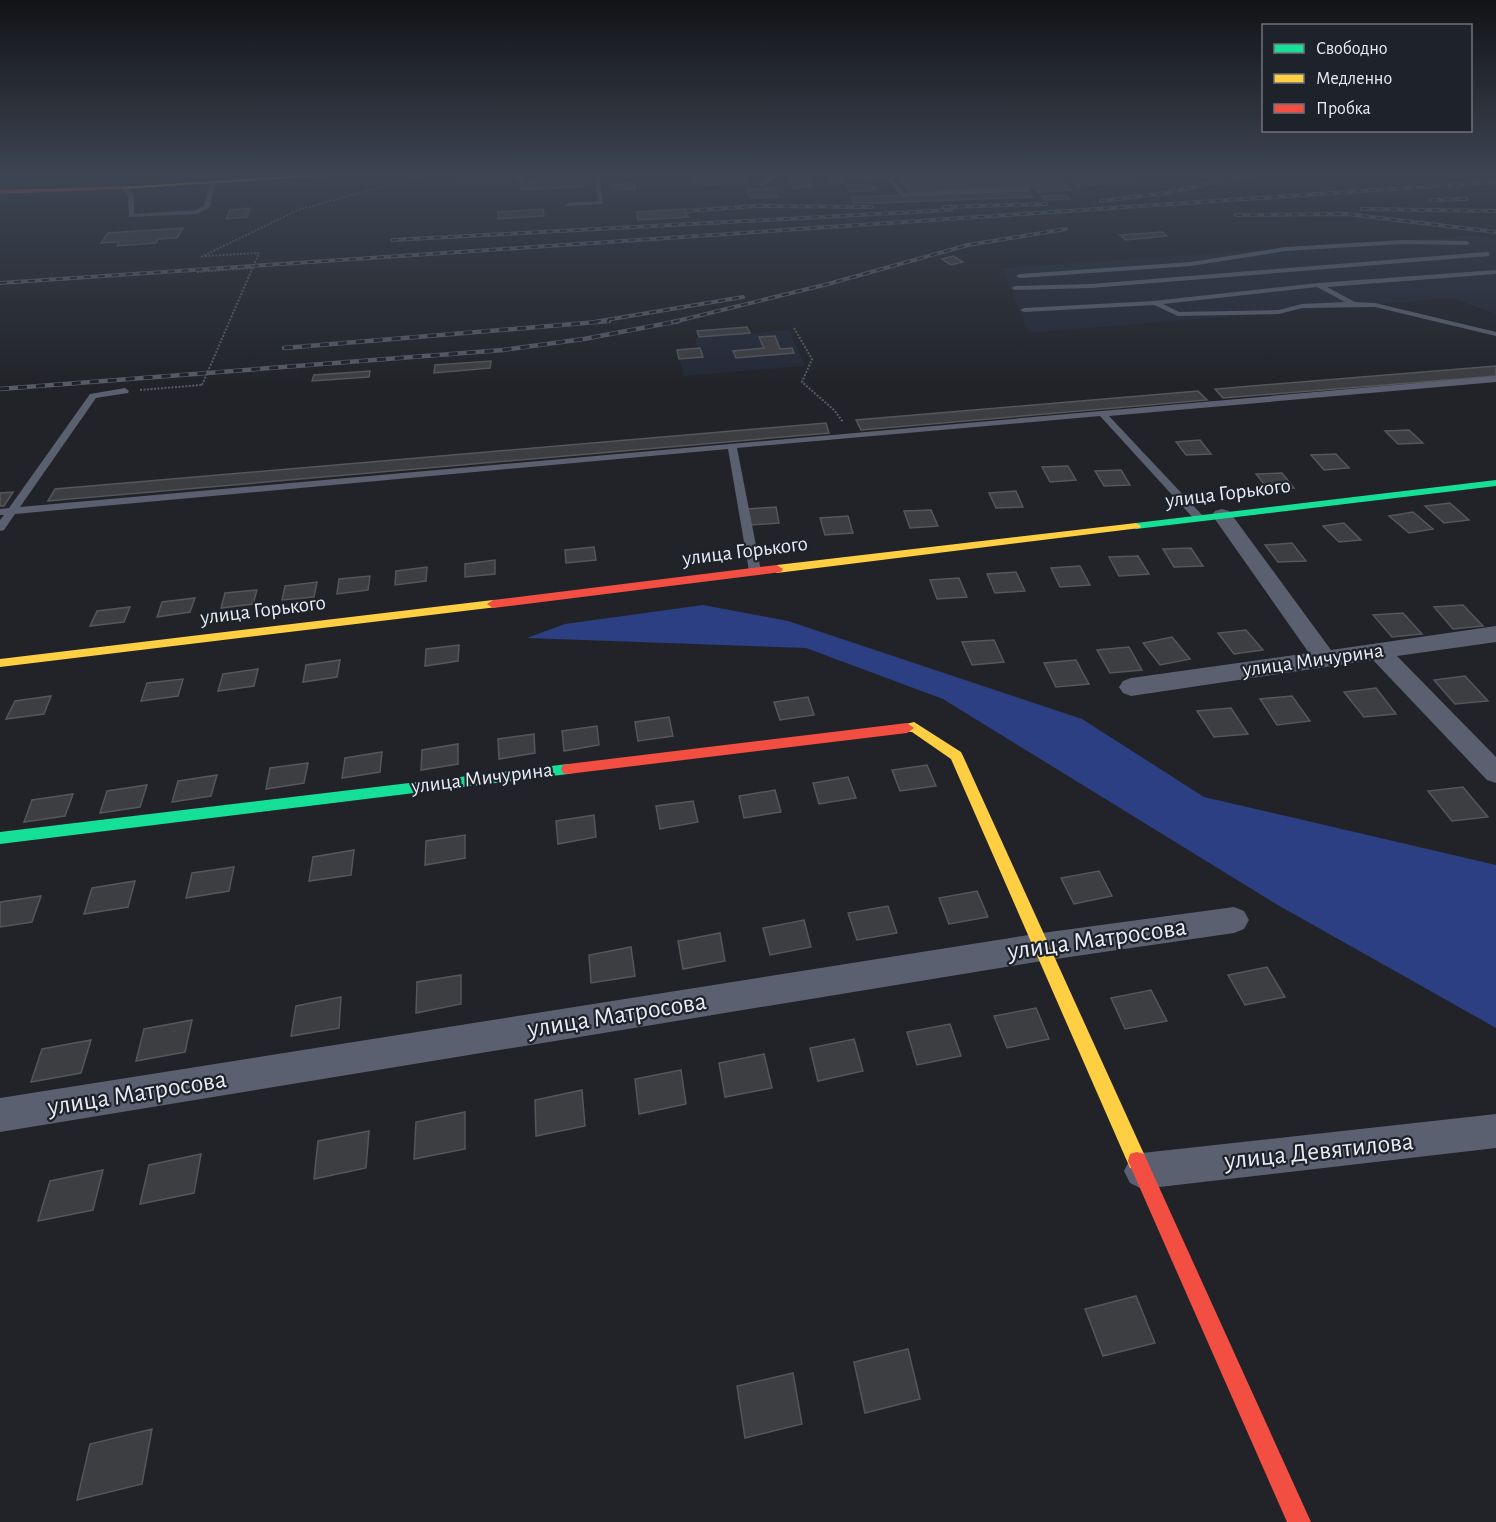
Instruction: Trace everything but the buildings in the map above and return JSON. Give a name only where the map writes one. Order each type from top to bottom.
[{"type":"main road","name":"улица Горького","points":[[0,663],[1496,483]]},
{"type":"main road","name":"улица Мичурина","points":[[0,838],[914,727],[956,756],[1042,947]]},
{"type":"main road","points":[[1042,947],[1299,1522]]},
{"type":"street","points":[[1222,515],[1325,658]]},
{"type":"street","name":"улица Мичурина","points":[[1131,687],[1496,634]]},
{"type":"street","points":[[1378,651],[1496,773]]},
{"type":"street","name":"улица Матросова","points":[[0,1115],[1042,947],[1234,920]]},
{"type":"street","name":"улица Девятилова","points":[[1142,1171],[1496,1131]]},
{"type":"lane","points":[[1020,276],[1191,264],[1286,249],[1352,245]]},
{"type":"lane","points":[[1470,245],[1496,260]]},
{"type":"lane","points":[[1015,288],[1091,286],[1486,254]]},
{"type":"lane","points":[[1191,264],[1225,274]]},
{"type":"lane","points":[[1024,310],[1155,303],[1318,285],[1496,272]]},
{"type":"lane","points":[[1318,285],[1356,304]]},
{"type":"lane","points":[[1155,303],[1178,314],[1280,312],[1302,306],[1375,305],[1496,334]]},
{"type":"lane","points":[[0,512],[1496,379]]},
{"type":"lane","points":[[0,528],[93,396],[125,391]]},
{"type":"lane","points":[[1103,414],[1199,518]]},
{"type":"lane","points":[[732,446],[755,571]]},
{"type":"path","points":[[125,391],[202,385],[259,253],[201,256],[224,245]]},
{"type":"path","points":[[197,272],[252,268]]},
{"type":"path","points":[[794,328],[812,359],[802,381],[809,391],[838,412],[850,436]]},
{"type":"shaded area","points":[[1335,245],[1496,245],[1496,314],[1452,298],[1029,333],[1002,268]]},
{"type":"shaded area","points":[[789,330],[805,366],[683,376],[677,350],[697,348],[695,338]]},
{"type":"water","points":[[703,605],[788,621],[1082,719],[1204,797],[1496,865],[1496,1028],[1276,904],[943,699],[806,648],[527,638],[565,624]]},
{"type":"railway","points":[[0,283],[562,245]]},
{"type":"railway","points":[[673,322],[828,284],[968,245]]},
{"type":"railway","points":[[594,322],[743,297]]},
{"type":"railway","points":[[284,348],[609,321]]},
{"type":"railway","points":[[0,389],[503,350],[584,339],[679,321]]},
{"type":"traffic: fast","points":[[1136,526],[1496,483]]},
{"type":"traffic: fast","points":[[0,838],[568,769]]},
{"type":"traffic: slow","points":[[777,569],[1136,526]]},
{"type":"traffic: slow","points":[[0,663],[493,604]]},
{"type":"traffic: slow","points":[[907,728],[914,727],[956,756],[1137,1161]]},
{"type":"traffic: jam","points":[[493,604],[777,569]]},
{"type":"traffic: jam","points":[[568,769],[907,728]]},
{"type":"traffic: jam","points":[[1137,1161],[1299,1522]]}]
